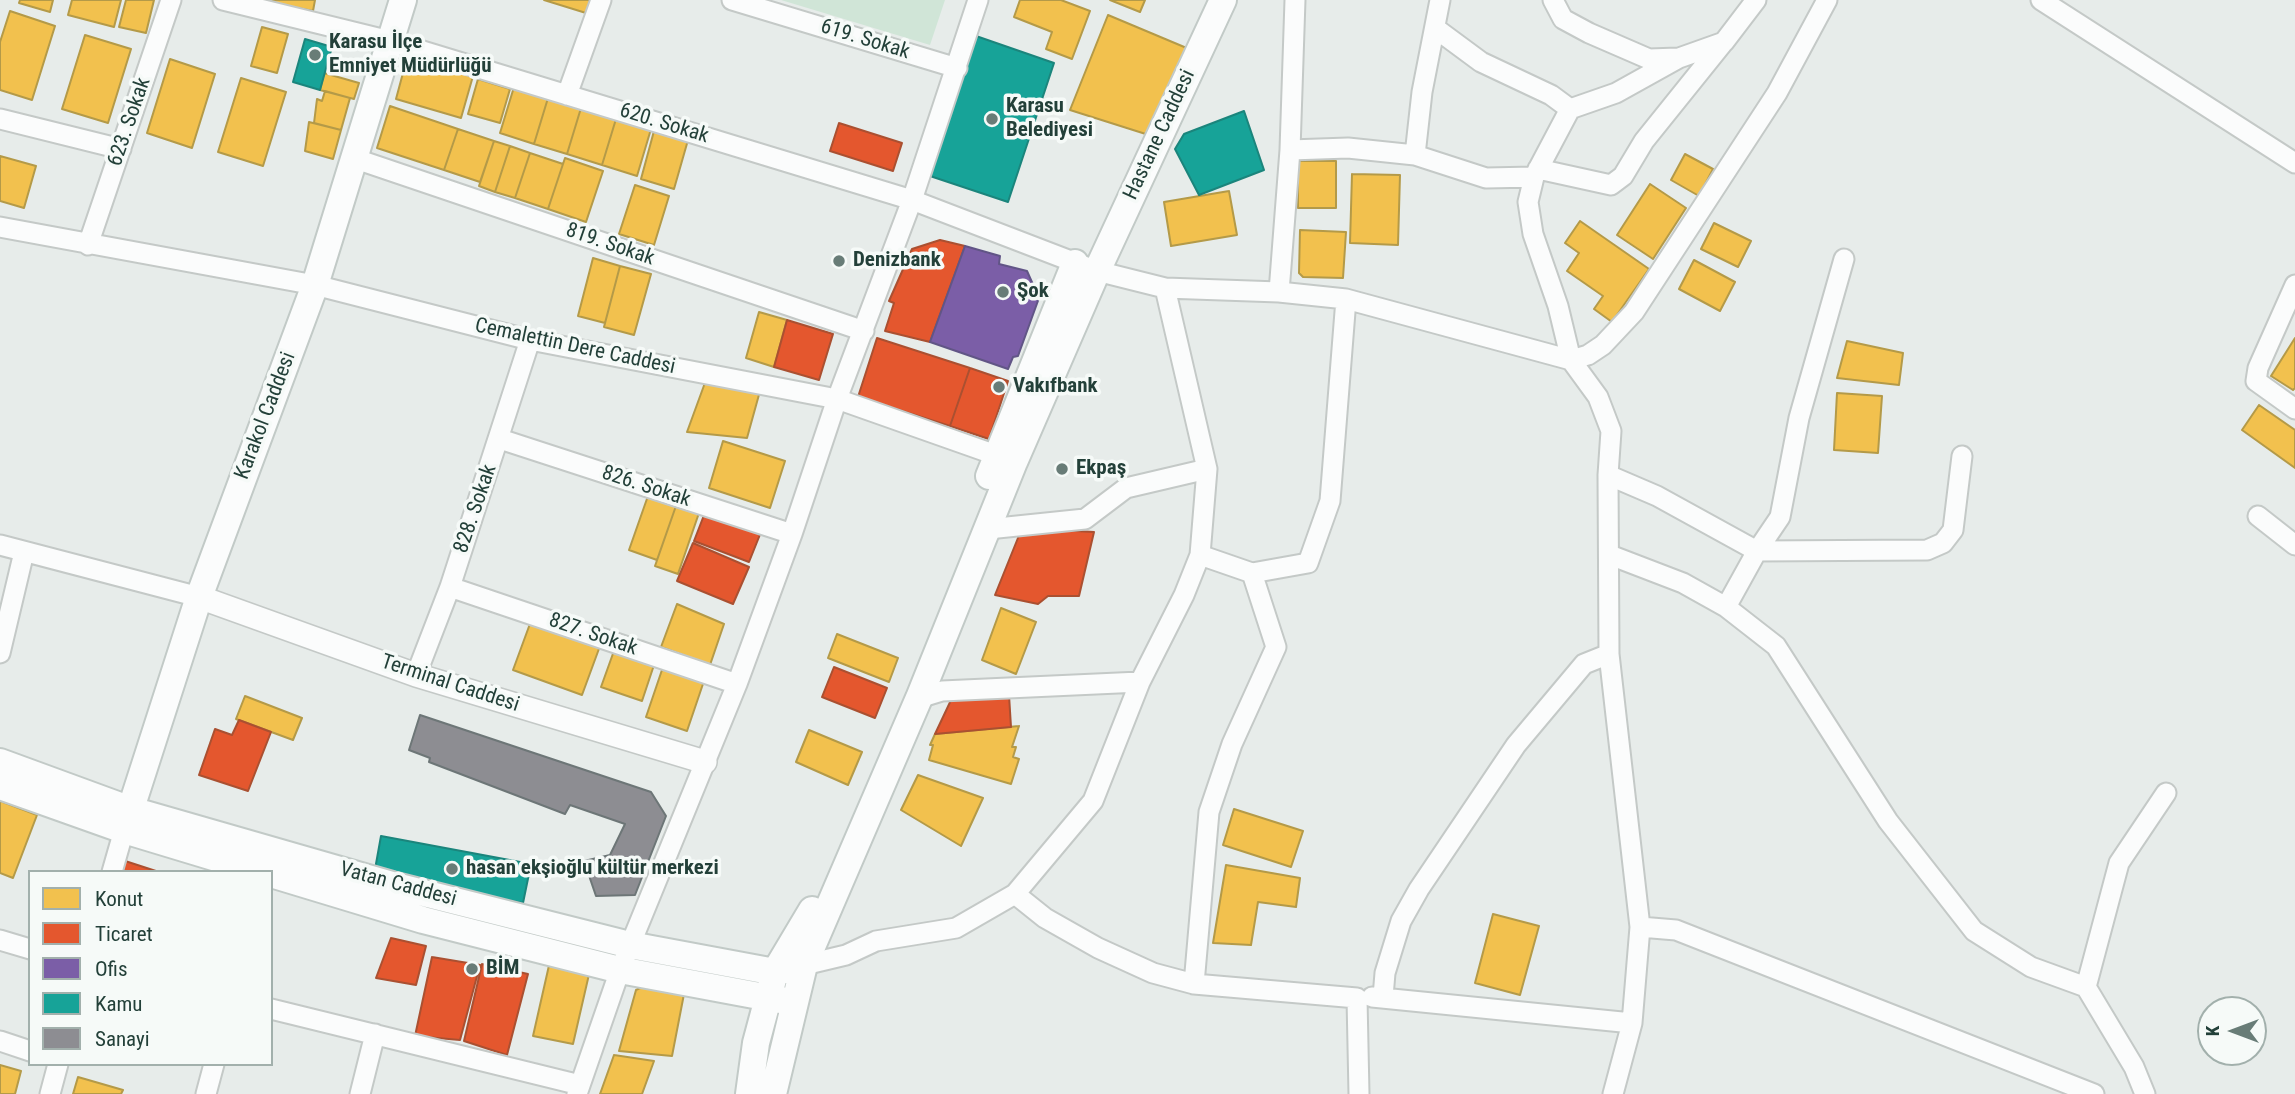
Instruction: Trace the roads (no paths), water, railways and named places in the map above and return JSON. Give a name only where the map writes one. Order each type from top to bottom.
[{"type":"main road","name":"Karakol Caddesi","points":[[127,820],[199,597],[316,285],[403,0]]},
{"type":"main road","name":"Hastane Caddesi","points":[[1006,458],[1086,267],[1223,0]]},
{"type":"main road","points":[[773,1094],[804,965],[919,698],[988,529],[1006,458]]},
{"type":"main road","points":[[749,1094],[756,1042],[775,972],[808,920],[1006,458]]},
{"type":"main road","name":"Vatan Caddesi","points":[[0,762],[127,820],[257,870]]},
{"type":"main road","name":"Vatan Caddesi","points":[[0,786],[392,885],[625,958],[768,998],[796,1003]]},
{"type":"main road","name":"Vatan Caddesi","points":[[273,875],[423,920],[625,958],[775,972],[804,965]]},
{"type":"street","name":"623. Sokak","points":[[89,245],[171,0]]},
{"type":"street","name":"620. Sokak","points":[[223,0],[390,41],[912,200],[1086,267],[1165,288],[1279,292],[1346,299],[1571,360]]},
{"type":"street","points":[[567,95],[601,0]]},
{"type":"street","name":"619. Sokak","points":[[732,0],[957,68]]},
{"type":"street","points":[[273,1009],[376,1034],[578,1089],[625,958],[737,684],[837,400],[912,200],[978,0]]},
{"type":"street","points":[[1279,292],[1290,150],[1295,0]]},
{"type":"street","points":[[1415,155],[1422,92],[1440,0]]},
{"type":"street","points":[[1553,0],[1563,19],[1589,33],[1649,59],[1679,58]]},
{"type":"street","points":[[1290,150],[1348,148],[1415,155],[1486,178],[1536,173],[1611,185],[1623,176],[1644,141],[1756,0]]},
{"type":"street","points":[[1571,360],[1588,355],[1602,345],[1634,312],[1777,93],[1827,0]]},
{"type":"street","points":[[2041,0],[2295,163]]},
{"type":"street","points":[[1435,28],[1481,62],[1551,95],[1570,109]]},
{"type":"street","points":[[1613,1094],[1632,1023],[1640,927],[1609,654],[1608,475],[1611,431],[1598,397],[1571,360],[1558,306],[1533,234],[1528,202],[1536,173],[1570,109],[1616,93],[1679,58],[1724,42]]},
{"type":"street","points":[[0,119],[121,149]]},
{"type":"street","name":"819. Sokak","points":[[356,159],[864,331]]},
{"type":"street","name":"Cemalettin Dere Caddesi","points":[[0,227],[316,285],[530,340],[837,400],[1006,458]]},
{"type":"street","points":[[1726,607],[1757,551],[1780,517],[1798,418],[1844,259]]},
{"type":"street","points":[[2295,285],[2258,368],[2256,381],[2295,409]]},
{"type":"street","points":[[804,965],[846,955],[876,941],[956,928],[1014,894],[1093,801],[1140,682],[1184,595],[1200,555],[1207,468],[1165,288]]},
{"type":"street","points":[[1200,555],[1252,573],[1308,563],[1330,501],[1346,299]]},
{"type":"street","name":"828. Sokak","points":[[416,675],[450,587],[530,340]]},
{"type":"street","name":"826. Sokak","points":[[500,439],[792,534]]},
{"type":"street","points":[[1608,475],[1657,496],[1757,551],[1927,550],[1943,543],[1953,530],[1962,456]]},
{"type":"street","points":[[988,529],[1085,519],[1126,488],[1207,468]]},
{"type":"street","points":[[2258,516],[2295,545]]},
{"type":"street","points":[[0,545],[199,597]]},
{"type":"street","points":[[0,653],[24,552]]},
{"type":"street","points":[[1610,555],[1683,583],[1726,607],[1776,646],[1807,700],[1888,821],[1974,931],[2031,967],[2085,987],[2134,1067],[2145,1094]]},
{"type":"street","points":[[1194,984],[1209,812],[1232,744],[1276,648],[1252,573]]},
{"type":"street","name":"827. Sokak","points":[[450,587],[737,684]]},
{"type":"street","name":"Terminal Caddesi","points":[[199,597],[416,675],[705,762]]},
{"type":"street","points":[[1383,997],[1385,972],[1401,921],[1419,889],[1516,745],[1584,664],[1609,654]]},
{"type":"street","points":[[919,698],[942,691],[1140,682]]},
{"type":"street","points":[[2085,987],[2119,863],[2166,793]]},
{"type":"street","points":[[112,870],[127,820]]},
{"type":"street","points":[[1014,894],[1045,918],[1098,948],[1153,974],[1194,984],[1357,998],[1383,997],[1632,1023]]},
{"type":"street","points":[[1640,927],[1676,930],[2094,1094]]},
{"type":"street","points":[[0,940],[28,948]]},
{"type":"street","points":[[1357,998],[1359,1094]]},
{"type":"street","points":[[360,1094],[376,1034]]},
{"type":"street","points":[[0,1041],[28,1050]]},
{"type":"street","points":[[50,1094],[57,1066]]},
{"type":"street","points":[[206,1094],[213,1066]]},
{"type":"place","name":"Karasu İlçe Emniyet Müdürlüğü","points":[[315,55]]},
{"type":"place","name":"Karasu Belediyesi","points":[[992,119]]},
{"type":"place","name":"Denizbank","points":[[839,261]]},
{"type":"place","name":"Şok","points":[[1003,292]]},
{"type":"place","name":"Vakıfbank","points":[[999,387]]},
{"type":"place","name":"Ekpaş","points":[[1062,469]]},
{"type":"place","name":"hasan ekşioğlu kültür merkezi","points":[[452,869]]},
{"type":"place","name":"BİM","points":[[472,969]]}]
